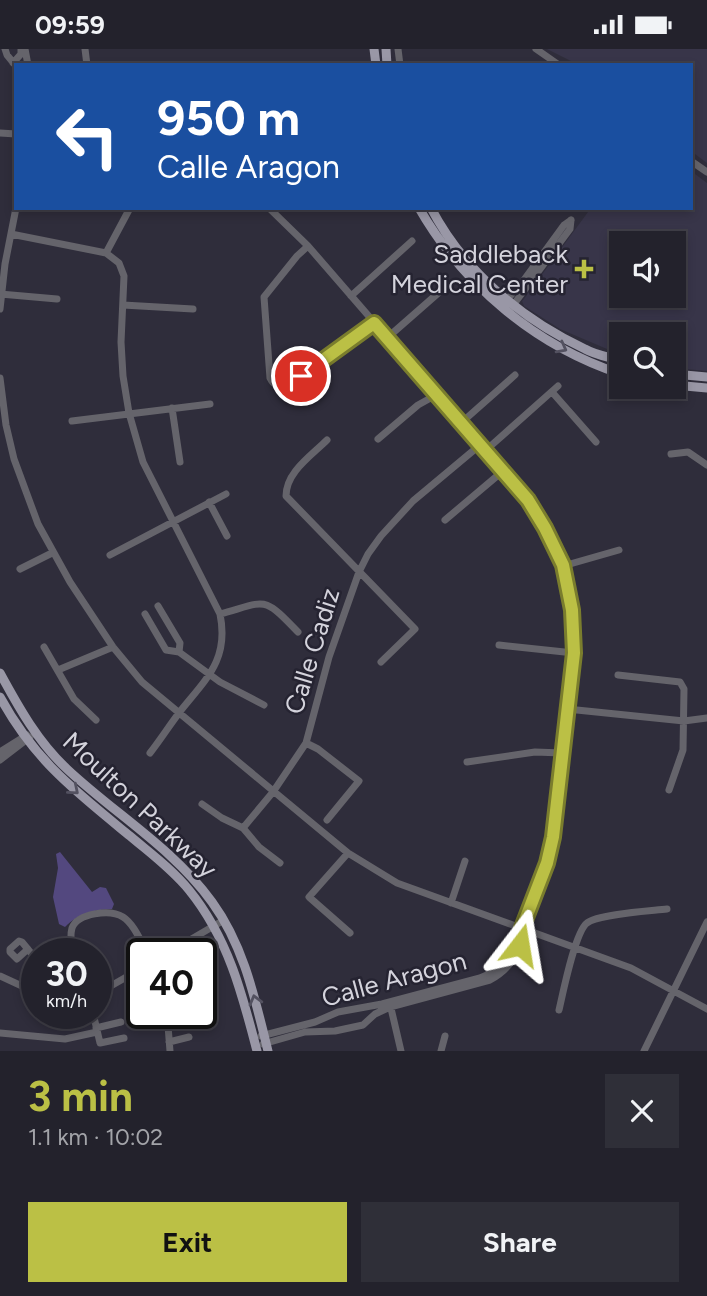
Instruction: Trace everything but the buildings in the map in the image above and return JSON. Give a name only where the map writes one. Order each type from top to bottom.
[{"type":"main road","points":[[420,210],[434,233],[480,289],[586,350],[609,357]]},
{"type":"main road","points":[[432,210],[460,253],[530,330],[559,347],[609,369]]},
{"type":"main road","points":[[686,375],[707,377]]},
{"type":"main road","points":[[686,386],[707,388]]},
{"type":"main road","name":"Moulton Parkway","points":[[0,673],[35,733],[67,769],[174,858],[200,887],[223,920],[245,964],[266,1043]]},
{"type":"main road","name":"Moulton Parkway","points":[[0,697],[25,739],[67,784],[176,876],[214,926],[236,972],[255,1045]]},
{"type":"street","points":[[536,49],[556,63]]},
{"type":"street","points":[[0,309],[16,210]]},
{"type":"street","points":[[106,253],[129,210]]},
{"type":"street","name":"Calle Aragon","points":[[266,1043],[338,1012],[390,1004],[481,984],[497,976],[514,958],[522,940],[522,928],[547,863],[553,837],[574,653],[572,610],[563,565],[528,500],[308,246],[271,210]]},
{"type":"street","points":[[571,220],[570,229],[507,306],[564,225],[571,220]]},
{"type":"street","points":[[11,235],[106,253],[119,263],[124,276],[121,342],[129,413],[143,461],[220,614],[223,642],[219,659],[150,753]]},
{"type":"street","points":[[351,296],[412,241]]},
{"type":"street","points":[[308,246],[264,297],[270,379],[273,384],[286,387],[374,323]]},
{"type":"street","points":[[387,338],[444,288]]},
{"type":"street","points":[[1,294],[57,299]]},
{"type":"street","points":[[123,306],[193,309]]},
{"type":"street","points":[[461,423],[515,375]]},
{"type":"street","points":[[0,378],[3,425],[26,495],[52,553],[113,647],[142,683],[348,853],[397,883],[648,975],[707,1009]]},
{"type":"street","points":[[482,448],[558,386]]},
{"type":"street","points":[[552,392],[596,442]]},
{"type":"street","points":[[379,439],[418,405],[436,395]]},
{"type":"street","points":[[72,421],[210,404]]},
{"type":"street","points":[[172,408],[180,461]]},
{"type":"street","name":"Calle Cadiz","points":[[327,440],[292,475],[286,486],[286,496],[415,629],[381,662]]},
{"type":"street","name":"Calle Cadiz","points":[[243,828],[274,792],[306,743],[329,657],[368,554],[413,501],[482,448]]},
{"type":"street","points":[[671,454],[688,452],[707,465]]},
{"type":"street","points":[[444,520],[503,471]]},
{"type":"street","points":[[110,555],[226,494]]},
{"type":"street","points":[[209,502],[227,536]]},
{"type":"street","points":[[563,565],[619,551]]},
{"type":"street","points":[[20,569],[52,553]]},
{"type":"street","points":[[220,614],[263,602],[273,606],[298,632]]},
{"type":"street","points":[[158,606],[180,643],[179,652]]},
{"type":"street","points":[[145,614],[166,650],[179,652],[210,674],[264,705]]},
{"type":"street","points":[[499,645],[574,653]]},
{"type":"street","points":[[44,647],[74,699],[96,720]]},
{"type":"street","points":[[58,670],[113,647]]},
{"type":"street","points":[[618,675],[680,682],[684,689],[683,750],[669,790]]},
{"type":"street","points":[[567,709],[684,721],[707,718]]},
{"type":"street","points":[[0,752],[35,733]]},
{"type":"street","points":[[0,760],[25,739]]},
{"type":"street","name":"Calle Cadiz","points":[[306,743],[318,749],[359,781],[327,820]]},
{"type":"street","points":[[467,762],[535,752],[562,754]]},
{"type":"street","points":[[202,804],[243,828],[260,847],[280,863]]},
{"type":"street","points":[[348,853],[309,897],[350,933]]},
{"type":"street","points":[[451,903],[465,861]]},
{"type":"street","points":[[559,1010],[584,924],[595,918],[667,909]]},
{"type":"street","points":[[72,938],[71,932],[76,922],[95,914],[111,912],[124,917],[138,938]]},
{"type":"street","points":[[193,938],[223,920]]},
{"type":"street","points":[[644,1051],[674,990],[704,942],[707,922]]},
{"type":"street","points":[[19,941],[28,949],[17,959],[10,952],[19,941]]},
{"type":"street","points":[[0,977],[21,986]]},
{"type":"street","points":[[390,1004],[401,1051]]},
{"type":"street","name":"Calle Aragon","points":[[255,1045],[306,1032],[335,1031],[363,1025],[390,1004]]},
{"type":"street","points":[[0,1033],[65,1039],[121,1022]]},
{"type":"street","points":[[168,1029],[170,1051]]},
{"type":"street","points":[[96,1030],[100,1043],[124,1038]]},
{"type":"street","points":[[440,1051],[445,1036]]},
{"type":"street","points":[[169,1042],[189,1037]]},
{"type":"shaded area","points":[[547,49],[707,49],[707,163],[693,152],[693,63],[575,63]]},
{"type":"shaded area","name":"Saddleback Medical Center","points":[[693,172],[707,183],[707,371],[686,369],[686,322],[609,322],[609,350],[560,329],[524,306],[522,301],[590,210],[693,210]]},
{"type":"shaded area","points":[[60,852],[92,892],[100,887],[106,888],[114,904],[112,909],[87,913],[65,927],[59,924],[53,897],[58,868],[56,854]]},
{"type":"place","name":"Saddleback Medical Center","points":[[584,269]]},
{"type":"route","points":[[301,376],[374,323],[528,500],[563,565],[572,610],[574,653],[553,837],[547,863],[522,928],[520,945]]}]
